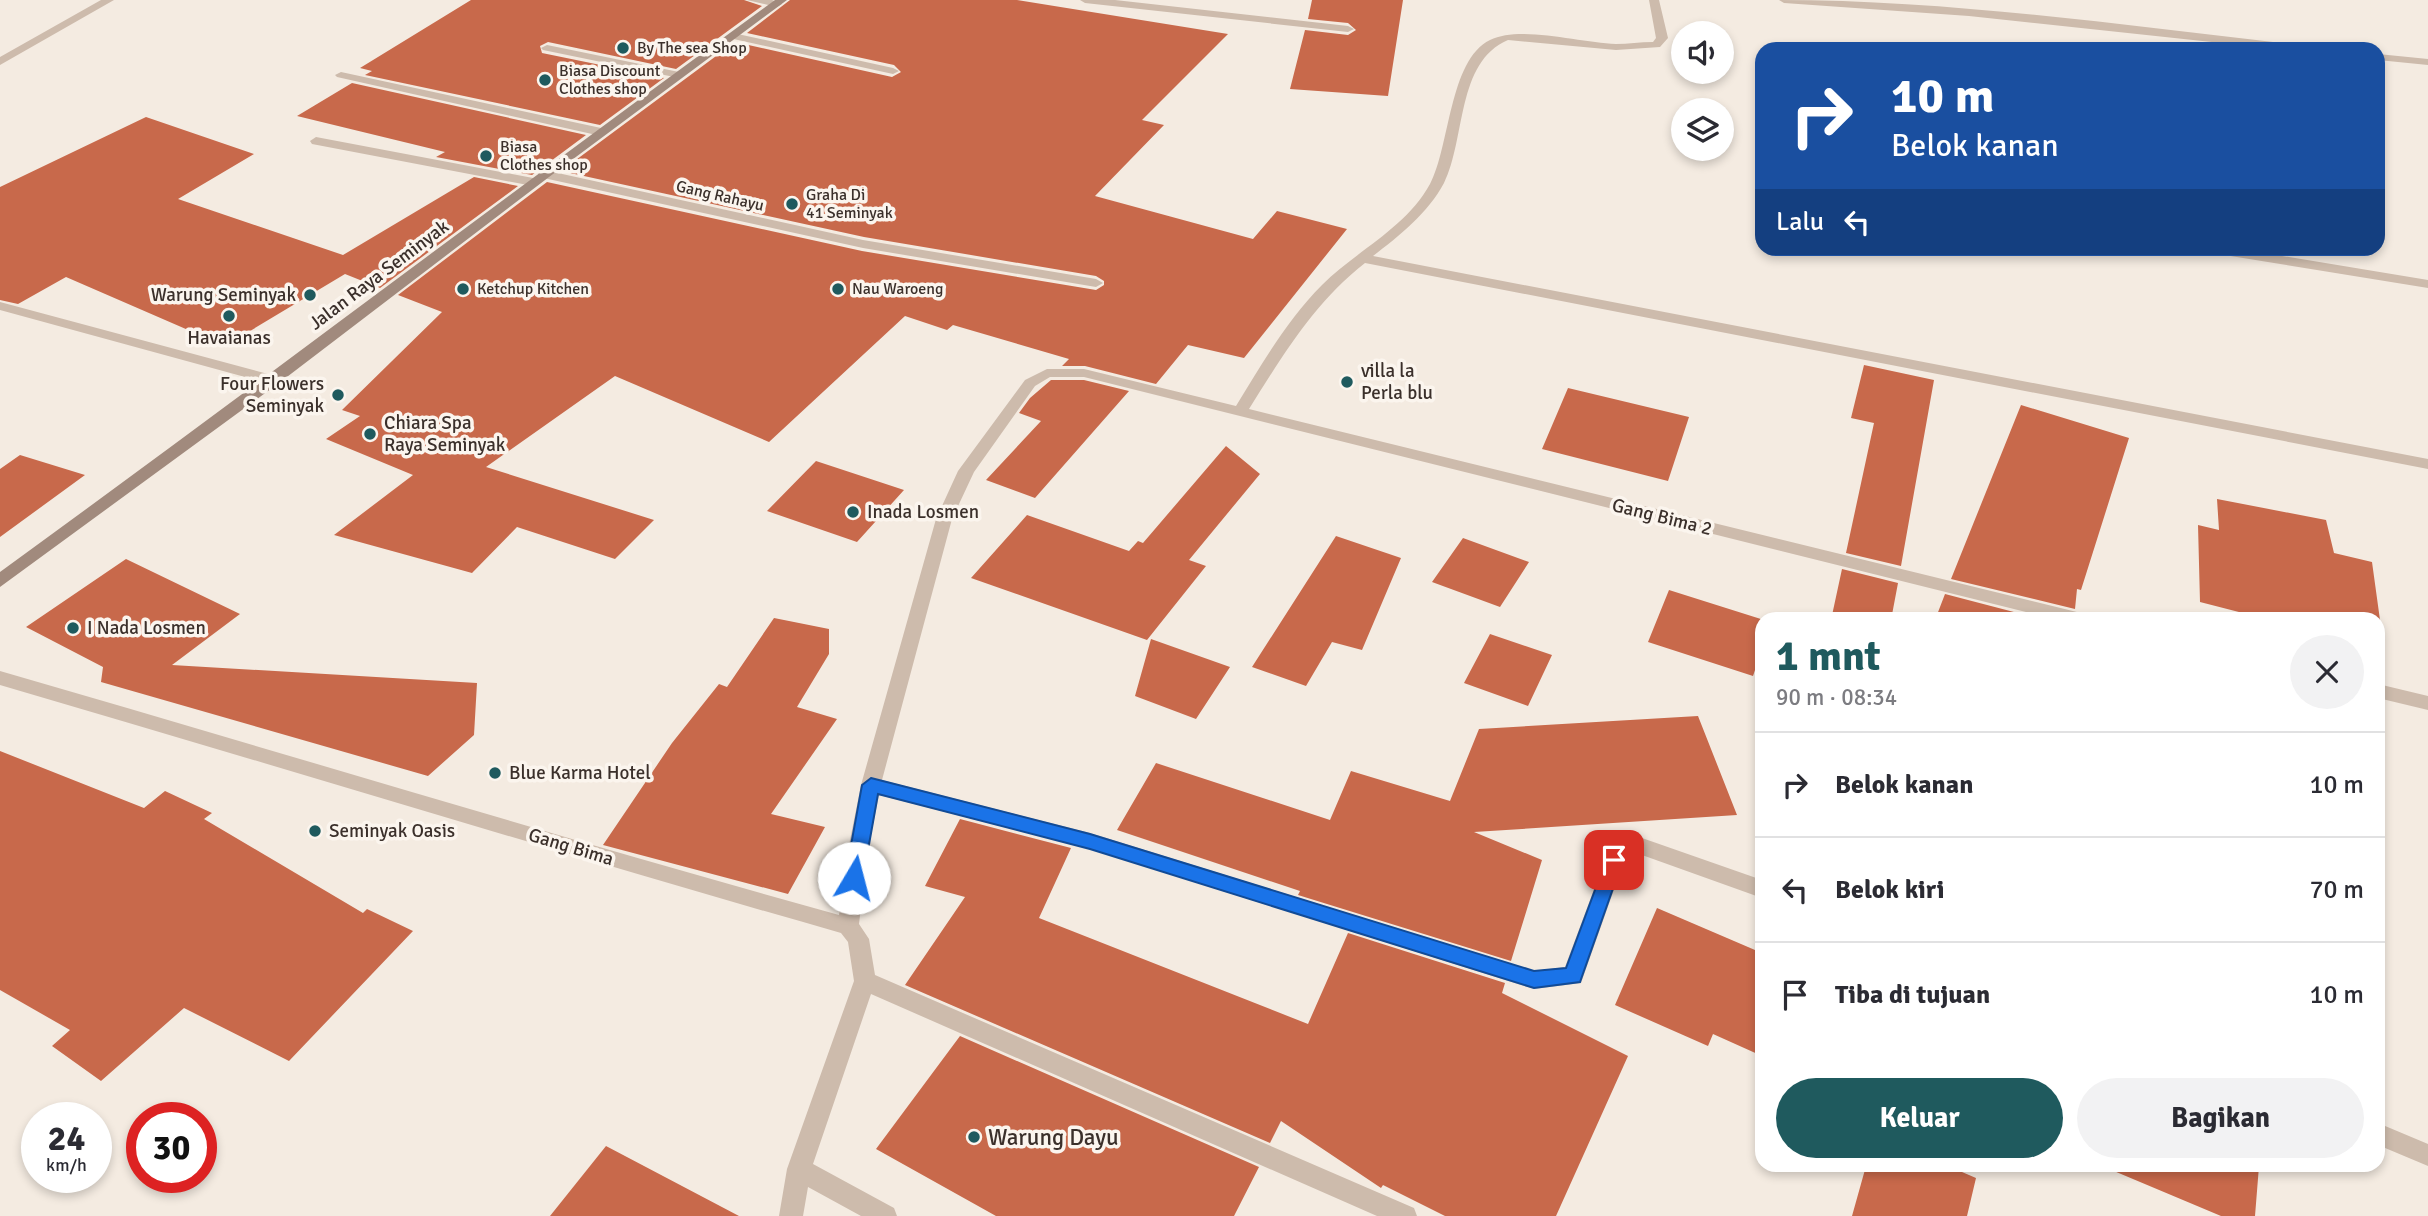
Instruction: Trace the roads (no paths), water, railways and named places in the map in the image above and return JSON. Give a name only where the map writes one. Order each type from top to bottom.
[{"type":"main road","name":"Jalan Raya Seminyak","points":[[0,581],[274,380],[538,178],[779,2]]},
{"type":"street","points":[[0,62],[109,0]]},
{"type":"street","points":[[752,0],[779,2]]},
{"type":"street","points":[[1085,0],[1348,29]]},
{"type":"street","points":[[1240,411],[1302,315],[1361,258],[1413,214],[1437,183],[1452,139],[1471,66],[1483,48],[1507,37],[1616,47],[1656,45],[1662,38],[1654,0]]},
{"type":"street","points":[[1784,0],[1983,14],[2244,42]]},
{"type":"street","points":[[733,36],[893,71]]},
{"type":"street","points":[[547,48],[679,75]]},
{"type":"street","points":[[2385,58],[2428,62]]},
{"type":"street","points":[[341,75],[601,132]]},
{"type":"street","name":"Gang Rahayu","points":[[316,141],[538,178],[863,244],[1096,283]]},
{"type":"street","points":[[2255,256],[2428,284]]},
{"type":"street","points":[[1361,258],[2428,464]]},
{"type":"street","points":[[0,306],[274,380]]},
{"type":"street","name":"Gang Bima 2","points":[[848,926],[857,855],[871,785],[944,519],[966,471],[1030,383],[1047,373],[1084,373],[2053,612]]},
{"type":"street","name":"Gang Bima","points":[[0,678],[351,780],[595,855],[848,926]]},
{"type":"street","points":[[2385,693],[2428,703]]},
{"type":"street","points":[[871,785],[1090,841],[1534,980],[1573,976],[1622,839],[1755,886]]},
{"type":"street","points":[[792,1216],[800,1169],[865,981],[862,950],[848,926]]},
{"type":"street","points":[[865,981],[1405,1216]]},
{"type":"street","points":[[2385,1137],[2428,1155]]},
{"type":"street","points":[[800,1169],[885,1216]]},
{"type":"place","name":"By The sea Shop","points":[[623,48]]},
{"type":"place","name":"Biasa Discount Clothes shop","points":[[545,80]]},
{"type":"place","name":"Biasa Clothes shop","points":[[486,156]]},
{"type":"place","name":"Graha Di 41 Seminyak","points":[[792,204]]},
{"type":"place","name":"Ketchup Kitchen","points":[[463,289]]},
{"type":"place","name":"Nau Waroeng","points":[[838,289]]},
{"type":"place","name":"Warung Seminyak","points":[[310,295]]},
{"type":"place","name":"Havaianas","points":[[229,316]]},
{"type":"place","name":"villa la Perla blu","points":[[1347,382]]},
{"type":"place","name":"Four Flowers Seminyak","points":[[338,395]]},
{"type":"place","name":"Chiara Spa Raya Seminyak","points":[[370,434]]},
{"type":"place","name":"Inada Losmen","points":[[853,512]]},
{"type":"place","name":"I Nada Losmen","points":[[73,628]]},
{"type":"place","name":"Blue Karma Hotel","points":[[495,773]]},
{"type":"place","name":"Seminyak Oasis","points":[[315,831]]},
{"type":"place","name":"Warung Dayu","points":[[974,1137]]}]
